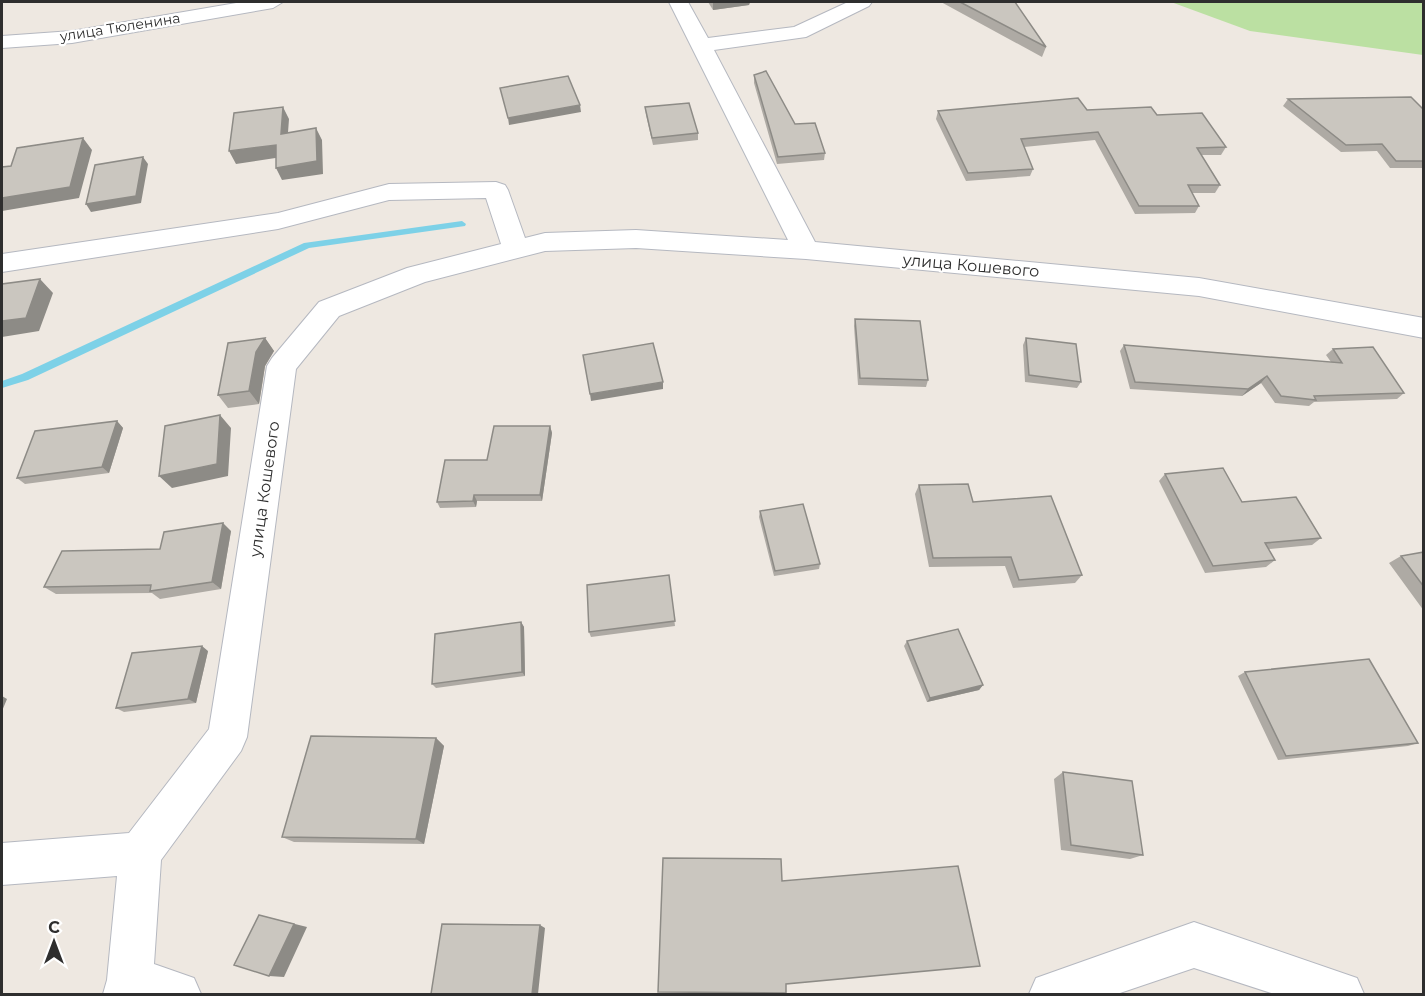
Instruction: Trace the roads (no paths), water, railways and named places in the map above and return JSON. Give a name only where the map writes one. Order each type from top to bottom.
[{"type":"street","name":"улица Тюленина","points":[[2,42],[72,37],[273,2]]},
{"type":"street","points":[[679,2],[806,250]]},
{"type":"street","points":[[701,45],[799,33],[862,2]]},
{"type":"street","points":[[2,263],[278,221],[389,192],[496,190],[516,249]]},
{"type":"street","name":"улица Кошевого","points":[[140,853],[227,737],[282,366],[329,309],[417,274],[545,242],[636,239],[806,250],[1199,286],[1424,328]]},
{"type":"street","points":[[2,864],[140,853],[128,987],[178,994]]},
{"type":"street","points":[[1052,994],[1194,945],[1341,994]]},
{"type":"waterway","points":[[2,385],[25,377],[307,245],[462,224]]}]
